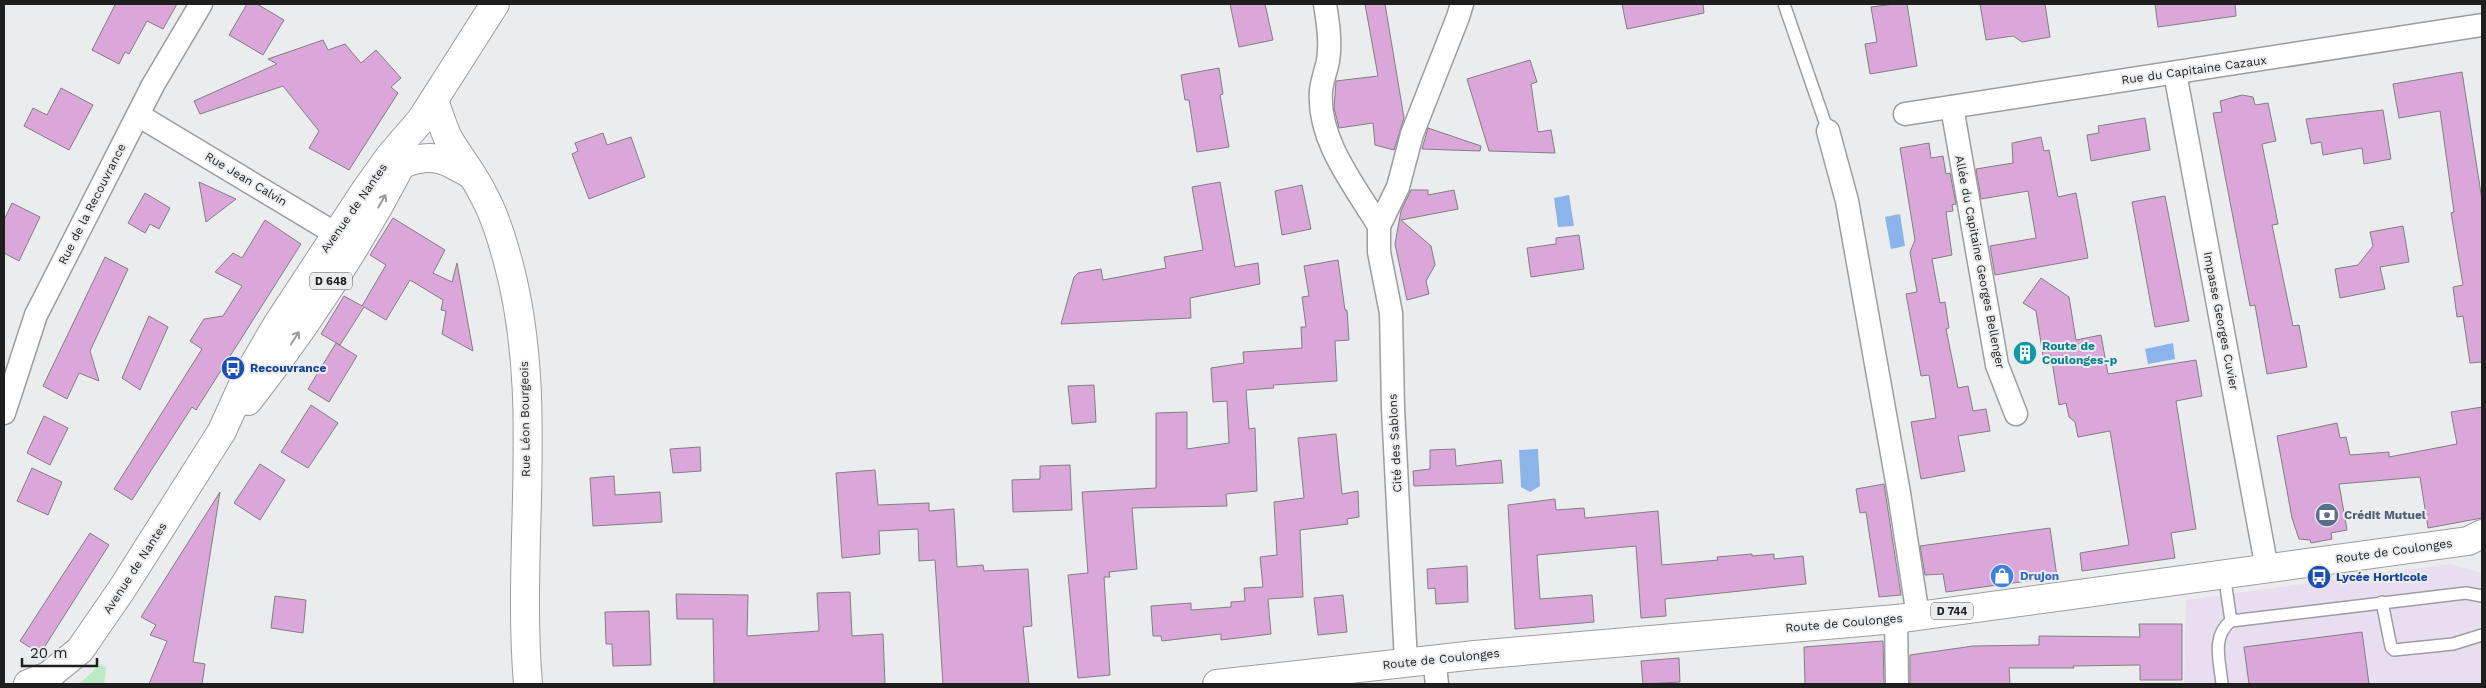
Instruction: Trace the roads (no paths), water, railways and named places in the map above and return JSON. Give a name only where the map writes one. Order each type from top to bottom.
[{"type":"main road","name":"Avenue de Nantes","points":[[345,239],[381,203],[428,110],[495,4]]},
{"type":"main road","name":"Avenue de Nantes","points":[[28,684],[48,676],[80,650],[143,558],[222,431],[246,378],[345,239],[390,156],[428,110]]},
{"type":"main road","name":"Rue Léon Bourgeois","points":[[428,110],[448,136],[472,175],[492,215],[507,258],[518,310],[525,365],[528,425],[524,642],[520,684]]},
{"type":"main road","points":[[402,164],[426,156],[450,162],[472,175]]},
{"type":"main road","name":"Route de Coulonges","points":[[1217,684],[1406,662],[1435,672],[1907,618],[2478,539]]},
{"type":"main road","name":"Rue Léon Bourgeois","points":[[524,642],[528,684]]},
{"type":"street","name":"Rue de la Recouvrance","points":[[4,413],[36,315],[138,115],[201,4]]},
{"type":"street","points":[[1325,4],[1330,39],[1328,61],[1321,91],[1322,119],[1337,158],[1379,226]]},
{"type":"street","name":"Cité des Sablons","points":[[1406,662],[1393,408],[1391,313],[1379,252],[1379,226],[1398,187],[1412,134],[1462,4]]},
{"type":"street","name":"Rue du Capitaine Cazaux","points":[[1905,114],[2482,25]]},
{"type":"street","name":"Impasse Georges Cuvier","points":[[2175,73],[2267,569]]},
{"type":"street","name":"Allée du Capitaine Georges Bellenger","points":[[1952,108],[1998,365],[2016,414]]},
{"type":"street","name":"Rue Jean Calvin","points":[[138,115],[345,239]]},
{"type":"street","points":[[1828,131],[1847,200],[1901,502],[1907,618],[1897,684]]},
{"type":"lane","points":[[1784,4],[1828,131]]},
{"type":"lane","points":[[2224,574],[2231,621]]},
{"type":"lane","points":[[2222,684],[2218,637],[2225,625],[2231,621],[2466,593],[2482,596]]},
{"type":"lane","points":[[2382,602],[2394,650],[2453,644],[2482,635]]},
{"type":"water","points":[[1569,195],[1574,226],[1558,227],[1554,198]]},
{"type":"water","points":[[1900,214],[1905,246],[1891,249],[1885,217]]},
{"type":"water","points":[[2173,343],[2175,359],[2148,364],[2145,349]]},
{"type":"water","points":[[1538,449],[1540,486],[1530,492],[1521,487],[1519,450]]},
{"type":"place","name":"Route de Coulonges-p","points":[[2025,353]]},
{"type":"place","name":"Recouvrance","points":[[233,368]]},
{"type":"place","name":"Crédit Mutuel","points":[[2327,515]]},
{"type":"place","name":"Drujon","points":[[2002,576]]},
{"type":"place","name":"Lycée Horticole","points":[[2319,577]]}]
